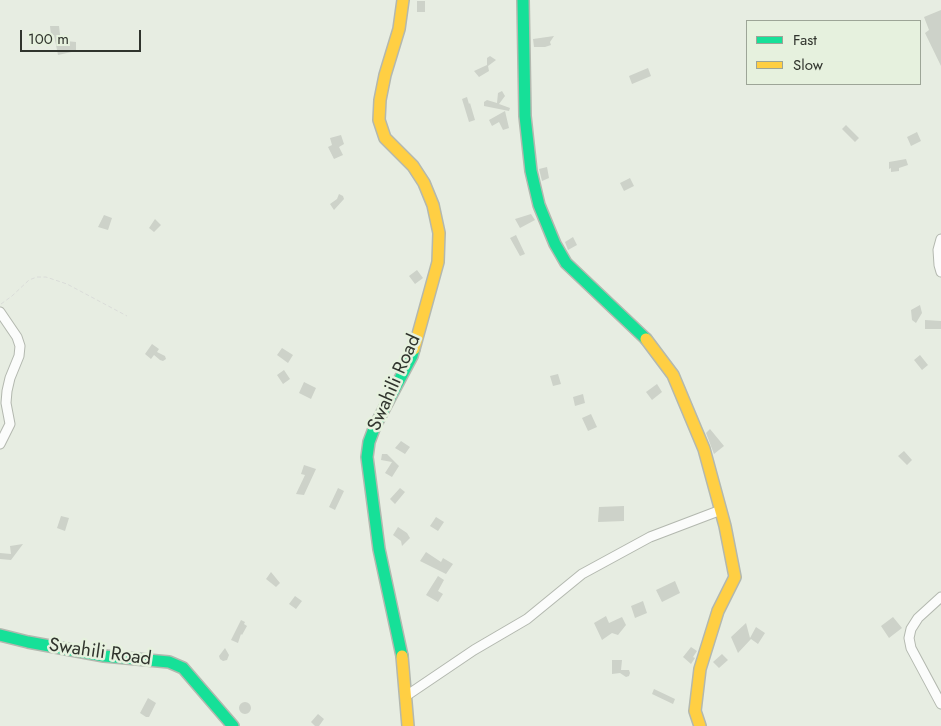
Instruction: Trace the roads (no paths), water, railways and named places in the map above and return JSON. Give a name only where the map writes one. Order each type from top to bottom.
[{"type":"street","name":"Swahili Road","points":[[403,0],[399,29],[385,75],[380,100],[379,120],[385,138],[413,166],[424,183],[433,205],[440,246],[438,262],[412,356],[375,426],[369,442],[367,457],[384,581],[395,620],[403,661],[408,726]]},
{"type":"street","points":[[524,0],[525,116],[531,171],[539,205],[560,255],[584,281],[643,335],[673,375],[704,449],[721,510],[735,577],[718,612],[700,669],[695,711],[700,726]]},
{"type":"street","points":[[941,239],[938,250],[938,265],[941,272]]},
{"type":"street","points":[[0,312],[17,337],[20,346],[19,356],[7,391],[6,403],[10,424],[0,444]]},
{"type":"street","points":[[406,696],[474,650],[527,619],[582,574],[650,537],[721,510]]},
{"type":"street","points":[[941,597],[925,610],[913,624],[909,638],[914,655],[941,704]]},
{"type":"street","name":"Swahili Road","points":[[0,635],[104,656],[170,662],[183,668],[233,726]]}]
